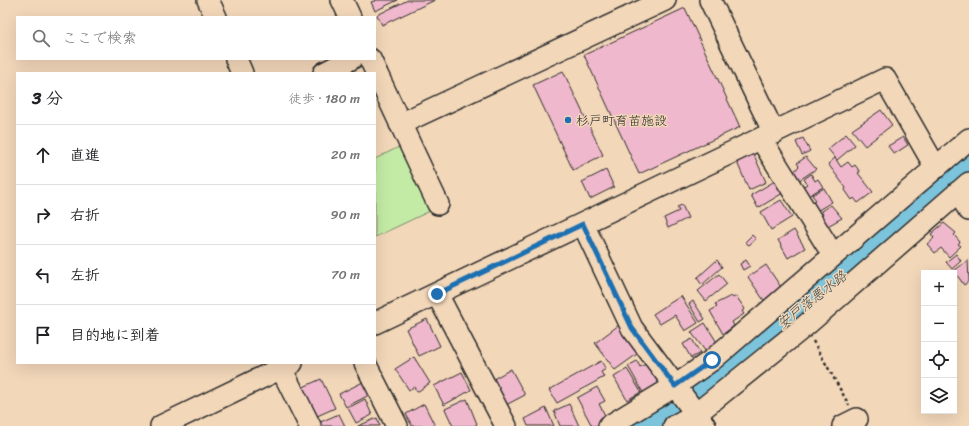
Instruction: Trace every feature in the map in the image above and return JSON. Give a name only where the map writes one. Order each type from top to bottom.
[{"type":"street","points":[[208,0],[216,16]]},
{"type":"street","points":[[342,0],[350,16]]},
{"type":"street","points":[[400,124],[665,0]]},
{"type":"street","points":[[710,0],[768,136],[833,255]]},
{"type":"street","points":[[236,60],[242,72]]},
{"type":"street","points":[[326,72],[349,60]]},
{"type":"street","points":[[370,60],[438,204]]},
{"type":"street","points":[[376,323],[885,79],[936,168]]},
{"type":"street","points":[[609,426],[677,388],[712,360],[969,139]]},
{"type":"street","points":[[674,426],[697,416],[805,326],[964,187],[969,210]]},
{"type":"street","points":[[583,224],[632,328],[697,416]]},
{"type":"street","points":[[437,294],[506,426]]},
{"type":"street","points":[[366,364],[397,426]]},
{"type":"street","points":[[161,426],[287,366],[310,426]]},
{"type":"path","points":[[805,326],[850,422]]},
{"type":"green space","points":[[399,147],[430,211],[376,237],[376,158]]},
{"type":"building","points":[[377,0],[398,0],[375,11],[371,2]]},
{"type":"building","points":[[408,0],[435,0],[382,25],[377,15]]},
{"type":"building","points":[[685,8],[740,127],[639,174],[584,55]]},
{"type":"building","name":"杉戸町育苗施設","points":[[563,71],[603,155],[573,170],[533,85]]},
{"type":"building","points":[[881,110],[892,125],[865,146],[852,130]]},
{"type":"building","points":[[846,134],[855,145],[837,160],[828,149]]},
{"type":"building","points":[[903,137],[908,145],[894,154],[888,146]]},
{"type":"building","points":[[803,138],[810,151],[802,155],[796,142]]},
{"type":"building","points":[[753,153],[766,182],[749,190],[736,160]]},
{"type":"building","points":[[806,157],[816,169],[798,181],[793,173],[799,166],[797,163]]},
{"type":"building","points":[[835,158],[841,167],[848,162],[852,167],[855,165],[860,172],[858,173],[873,192],[858,203],[854,198],[852,200],[845,190],[846,188],[828,164]]},
{"type":"building","points":[[606,170],[614,187],[590,199],[582,182]]},
{"type":"building","points":[[811,174],[815,181],[818,179],[823,187],[805,198],[802,187],[807,184],[804,179]]},
{"type":"building","points":[[775,181],[783,193],[758,208],[751,195]]},
{"type":"building","points":[[824,188],[832,202],[815,212],[810,203],[816,200],[812,195]]},
{"type":"building","points":[[781,200],[792,217],[771,230],[761,212]]},
{"type":"building","points":[[682,205],[688,218],[668,228],[664,218],[679,211],[677,207]]},
{"type":"building","points":[[831,205],[842,218],[824,228],[818,218],[823,215],[821,211]]},
{"type":"building","points":[[944,223],[956,233],[954,235],[960,242],[958,244],[961,246],[949,257],[941,248],[935,253],[927,244],[934,238],[931,234]]},
{"type":"building","points":[[794,230],[805,248],[788,258],[778,240]]},
{"type":"building","points":[[752,235],[756,239],[749,245],[745,242]]},
{"type":"building","points":[[956,254],[961,261],[952,269],[946,262]]},
{"type":"building","points":[[717,260],[722,267],[702,285],[697,278]]},
{"type":"building","points":[[746,260],[750,266],[743,270],[740,264]]},
{"type":"building","points":[[968,260],[969,281],[964,285],[957,275],[957,270],[955,270]]},
{"type":"building","points":[[766,265],[783,290],[765,302],[748,277]]},
{"type":"building","points":[[719,274],[727,284],[706,301],[698,291]]},
{"type":"building","points":[[681,296],[698,323],[685,331],[675,315],[660,324],[653,314]]},
{"type":"building","points":[[731,296],[733,298],[736,296],[745,309],[742,311],[744,314],[732,322],[734,326],[723,334],[710,311],[717,307],[715,304]]},
{"type":"building","points":[[693,301],[705,319],[700,322],[689,304]]},
{"type":"building","points":[[427,319],[440,346],[419,356],[406,329]]},
{"type":"building","points":[[705,323],[718,344],[706,352],[691,332]]},
{"type":"building","points":[[619,325],[644,349],[615,370],[595,343]]},
{"type":"building","points":[[692,339],[700,353],[691,358],[683,344]]},
{"type":"building","points":[[414,357],[430,383],[417,392],[414,387],[409,390],[395,369]]},
{"type":"building","points":[[601,361],[606,369],[601,372],[604,377],[557,403],[549,390]]},
{"type":"building","points":[[637,361],[640,367],[648,363],[663,389],[646,398],[628,366]]},
{"type":"building","points":[[511,369],[525,395],[504,406],[490,381]]},
{"type":"building","points":[[627,369],[641,392],[627,400],[614,377]]},
{"type":"building","points":[[462,372],[471,390],[444,405],[434,386]]},
{"type":"building","points":[[321,379],[335,408],[315,417],[301,388]]},
{"type":"building","points":[[365,381],[371,394],[346,407],[339,394]]},
{"type":"building","points":[[597,387],[605,401],[599,404],[608,421],[599,426],[592,426],[577,398]]},
{"type":"building","points":[[365,399],[372,415],[356,423],[348,408]]},
{"type":"building","points":[[467,399],[477,424],[474,426],[453,426],[445,409]]},
{"type":"building","points":[[424,404],[435,426],[412,426],[406,414]]},
{"type":"building","points":[[569,404],[579,426],[560,426],[554,411]]},
{"type":"building","points":[[546,408],[554,426],[528,426],[525,419]]},
{"type":"building","points":[[339,414],[345,426],[319,426],[318,423]]},
{"type":"building","points":[[377,418],[380,426],[358,426]]},
{"type":"waterway","name":"安戸落悪水路","points":[[647,426],[660,420],[859,262],[969,163]]},
{"type":"place","name":"杉戸町育苗施設","points":[[568,120]]},
{"type":"route","points":[[437,294],[583,224],[632,328],[675,386],[712,360]]}]
